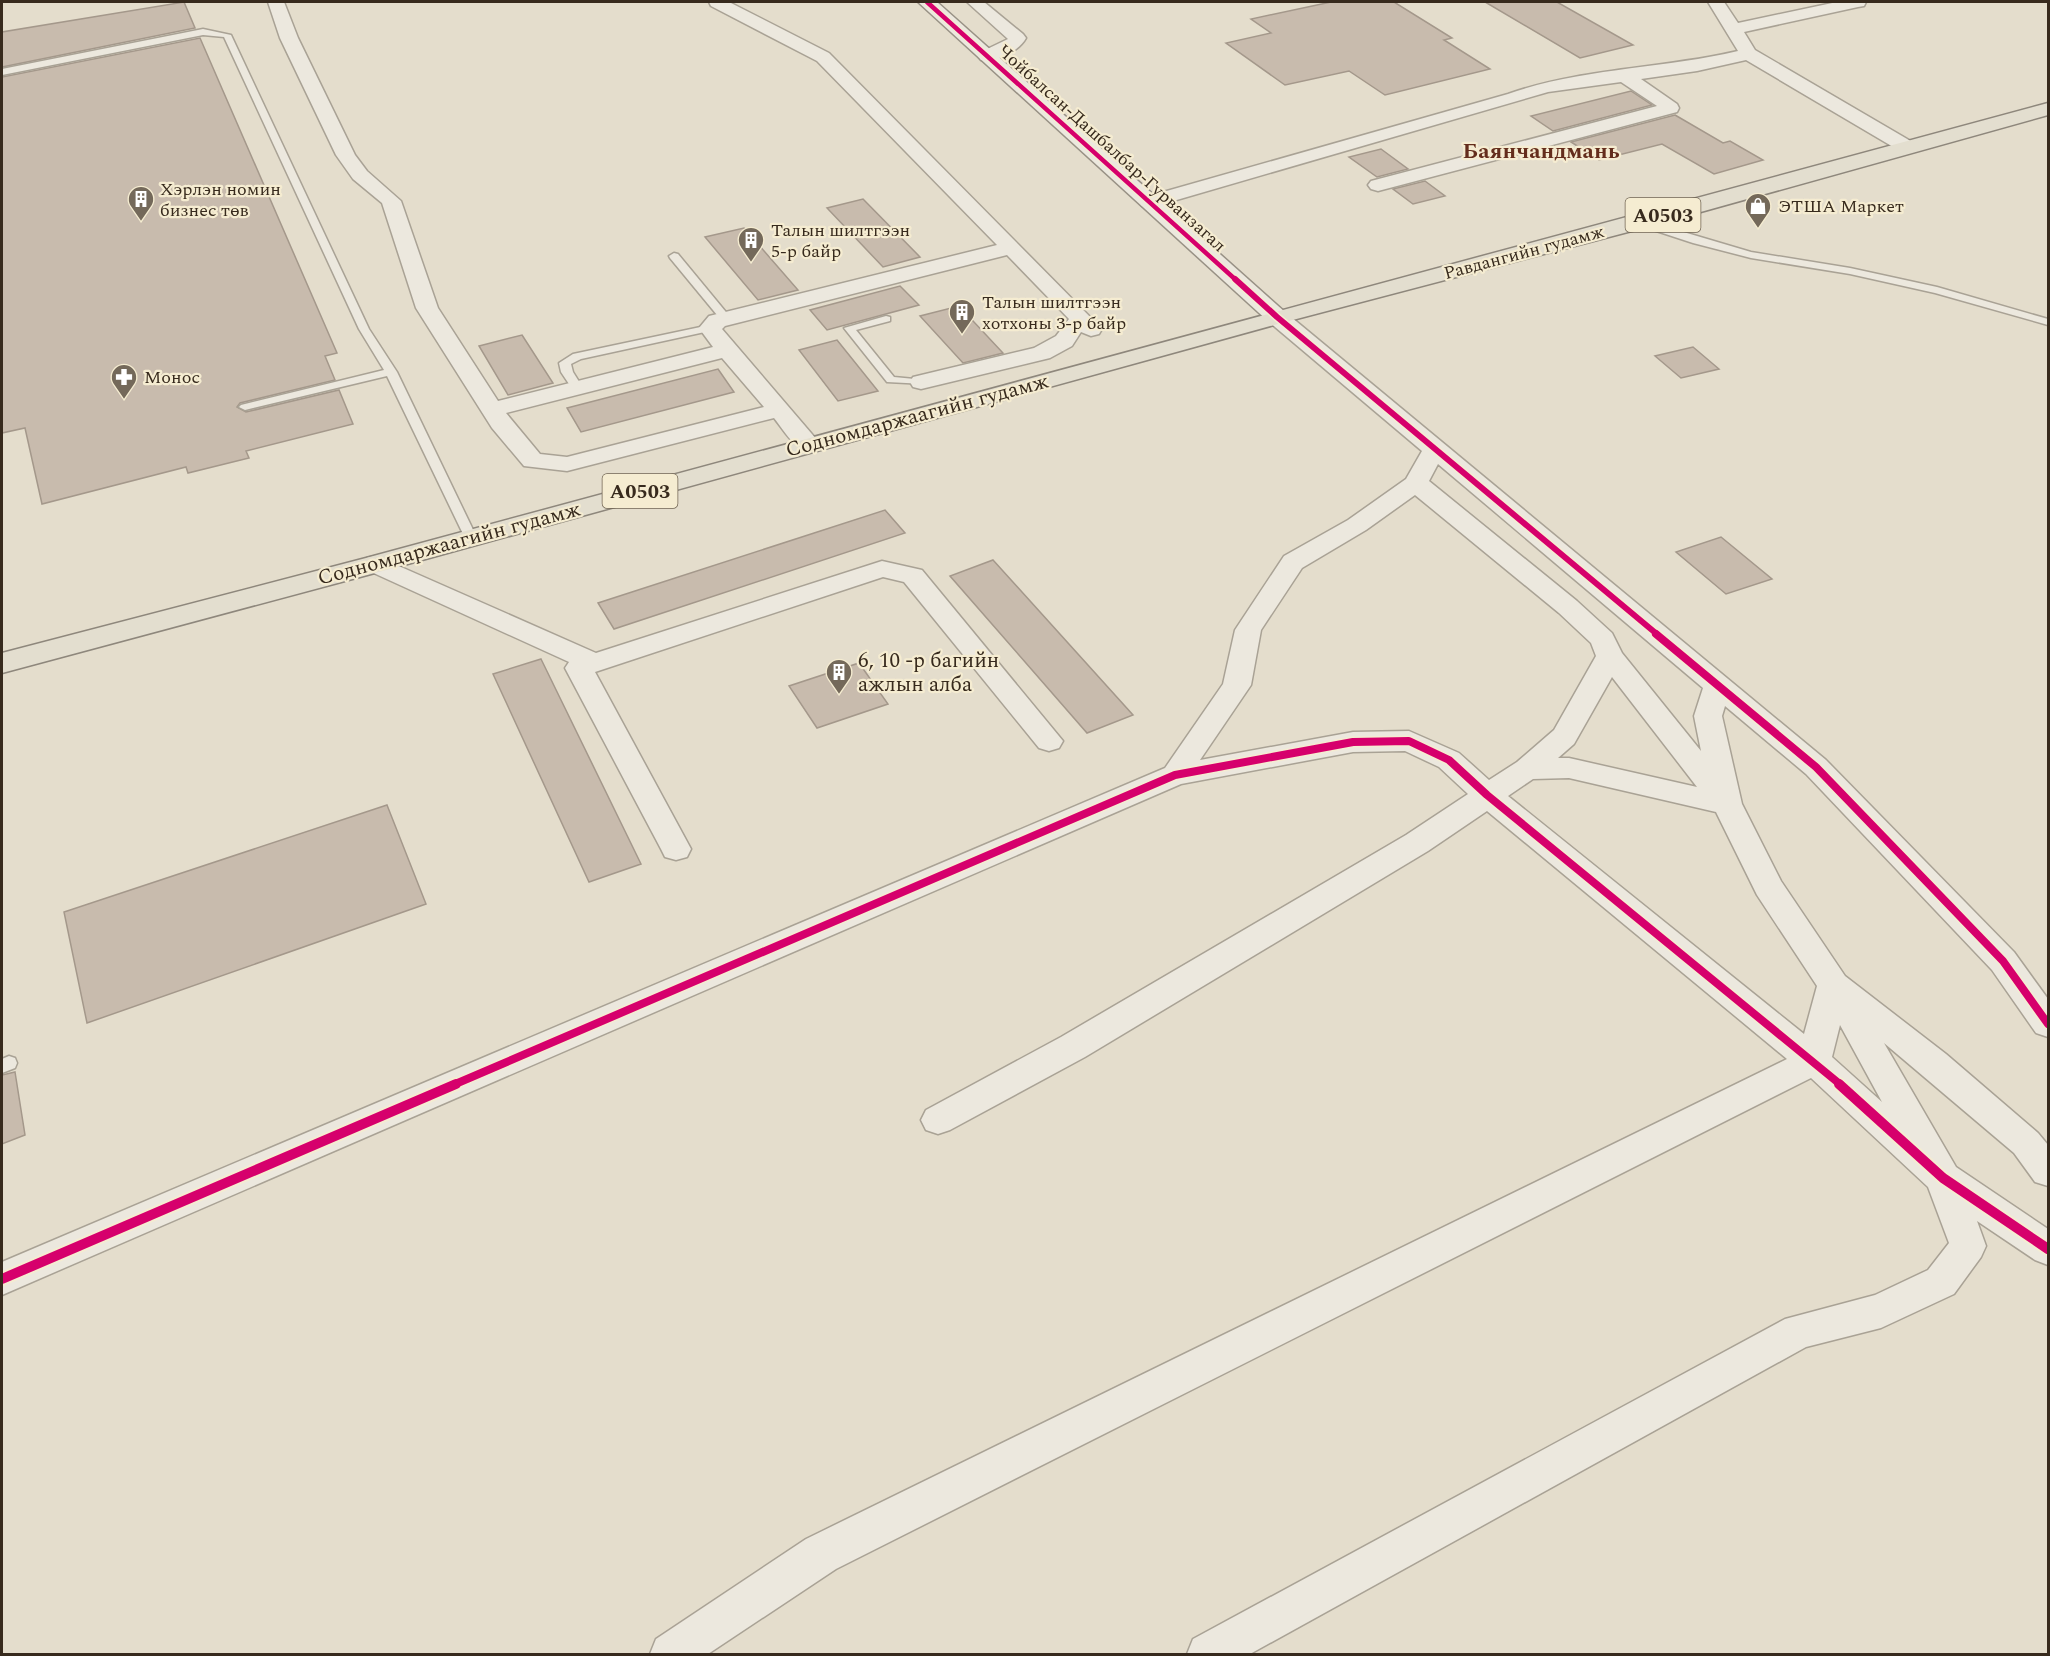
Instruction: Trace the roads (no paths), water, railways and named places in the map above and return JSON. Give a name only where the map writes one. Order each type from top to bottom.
[{"type":"main road","name":"Равдангийн гудамж","points":[[1277,317],[1639,222],[2049,109]]},
{"type":"main road","name":"Содномдаржаагийн гудамж","points":[[2,663],[376,564],[1277,317]]},
{"type":"street","points":[[276,2],[289,38],[346,155],[360,175],[391,201],[427,308],[504,428],[533,461],[567,464],[779,410]]},
{"type":"street","points":[[717,2],[823,57],[1086,324],[1064,341],[1042,353],[921,382]]},
{"type":"street","name":"Чойбалсан-Дашбалбар-Гурванзагал","points":[[927,2],[1277,317]]},
{"type":"street","points":[[975,2],[1017,38],[1014,44],[987,56]]},
{"type":"street","points":[[1716,2],[1749,54],[1907,147]]},
{"type":"street","points":[[1734,28],[1858,2]]},
{"type":"street","points":[[1149,202],[1514,98],[1545,87],[1697,66],[1749,54]]},
{"type":"street","points":[[1378,185],[1670,108],[1624,76]]},
{"type":"street","points":[[809,445],[727,350],[718,323],[1011,248]]},
{"type":"street","points":[[1277,317],[1825,775],[2003,961],[2049,1024]]},
{"type":"street","points":[[492,410],[727,350]]},
{"type":"street","points":[[1175,775],[1237,685],[1248,630],[1293,562],[1357,525],[1416,483],[1435,449]]},
{"type":"street","points":[[1208,1654],[1798,1331],[1881,1311],[1941,1282],[1968,1245],[1942,1178],[1834,985],[1768,887],[1727,804],[1610,656],[1602,639],[1568,607],[1416,483]]},
{"type":"street","points":[[376,564],[594,663]]},
{"type":"street","points":[[676,849],[579,668],[882,569],[913,576],[1049,741]]},
{"type":"street","points":[[938,1120],[1073,1047],[1417,843],[1527,769],[1564,737],[1610,656]]},
{"type":"street","points":[[1718,685],[1708,716],[1727,804]]},
{"type":"street","points":[[2,1279],[1175,775],[1353,742],[1409,741],[1449,760],[1487,795],[1814,1061],[1942,1178],[2049,1249]]},
{"type":"street","points":[[1527,769],[1569,768],[1727,804]]},
{"type":"street","points":[[671,1654],[821,1554],[1814,1061],[1834,985]]},
{"type":"street","points":[[1834,985],[1951,1078],[2026,1143],[2049,1171]]},
{"type":"lane","points":[[2,72],[203,32],[226,35],[364,329],[391,372],[471,538]]},
{"type":"lane","points":[[1639,222],[1697,242],[1751,255],[1850,271],[1937,290],[2049,322]]},
{"type":"lane","points":[[577,388],[567,372],[565,363],[577,356],[718,323],[674,256]]},
{"type":"lane","points":[[886,319],[849,328],[891,380],[921,382]]},
{"type":"lane","points":[[245,407],[391,372]]},
{"type":"place","name":"Хэрлэн номин бизнес төв","points":[[141,222]]},
{"type":"place","name":"ЭТША Маркет","points":[[1758,229]]},
{"type":"place","name":"Талын шилтгээн 5-р байр","points":[[751,263]]},
{"type":"place","name":"Талын шилтгээн хотхоны 3-р байр","points":[[962,335]]},
{"type":"place","name":"Монос","points":[[124,400]]},
{"type":"place","name":"6, 10 -р багийн ажлын алба","points":[[839,695]]},
{"type":"district","name":"Баянчандмань","points":[[1541,150]]}]
